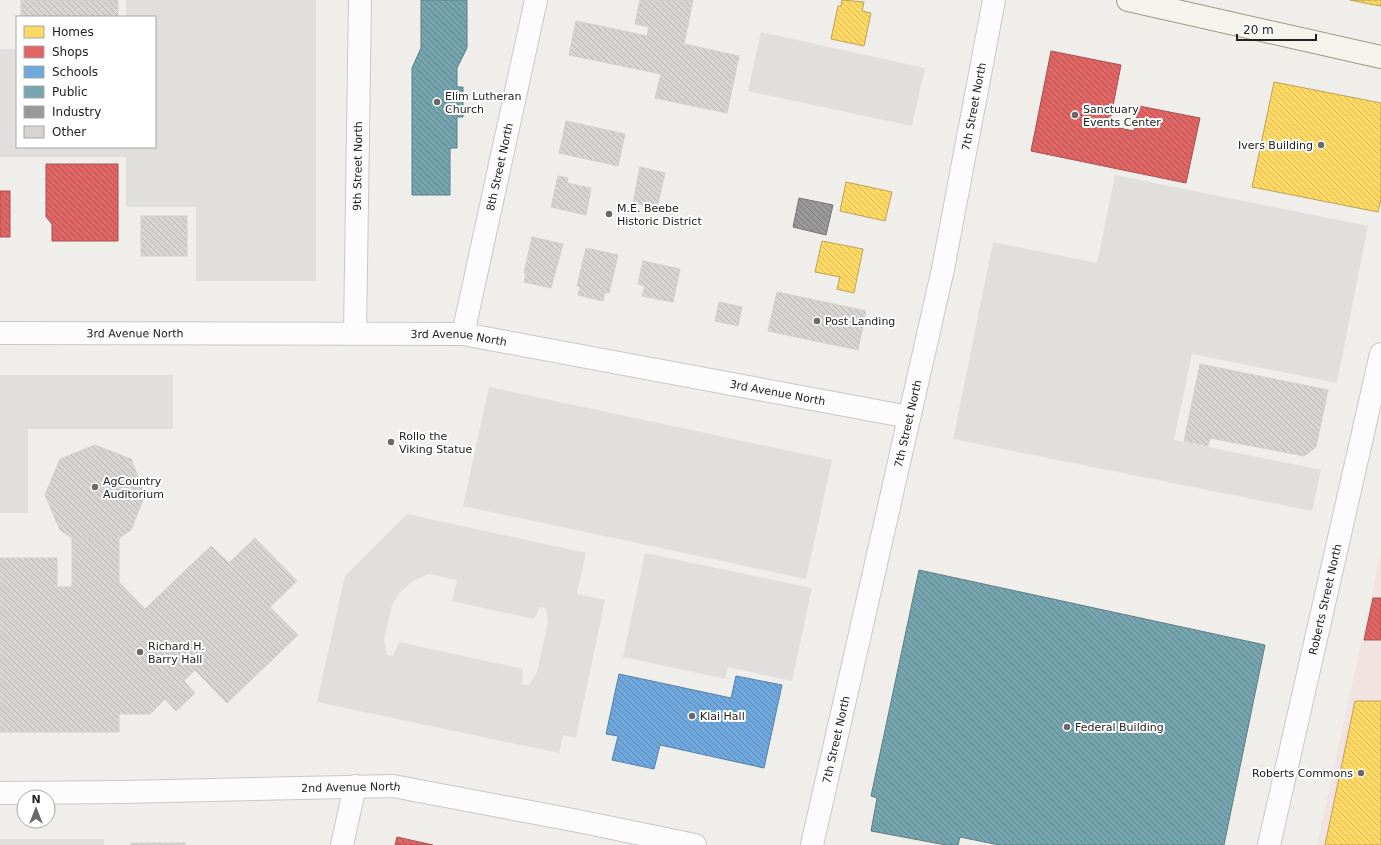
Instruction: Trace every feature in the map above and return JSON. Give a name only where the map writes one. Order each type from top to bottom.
[{"type":"street","name":"9th Street North","points":[[355,333],[360,0]]},
{"type":"street","name":"8th Street North","points":[[463,334],[536,0]]},
{"type":"street","name":"7th Street North","points":[[812,845],[943,269],[994,0]]},
{"type":"street","points":[[1128,0],[1381,57]]},
{"type":"street","name":"3rd Avenue North","points":[[0,333],[463,334],[909,417]]},
{"type":"street","name":"Roberts Street North","points":[[1268,845],[1381,354]]},
{"type":"street","points":[[342,845],[355,786]]},
{"type":"street","name":"2nd Avenue North","points":[[0,793],[302,789],[355,786],[393,786],[571,819],[695,845]]},
{"type":"shaded area","points":[[126,0],[316,0],[316,281],[196,281],[196,207],[126,207],[126,157],[0,157],[0,49],[16,49],[16,148],[156,148],[156,16],[126,16]]},
{"type":"shaded area","points":[[761,32],[925,68],[912,126],[748,91]]},
{"type":"shaded area","points":[[1115,175],[1368,226],[1337,383],[1192,354],[1174,440],[1321,470],[1312,511],[953,439],[993,242],[1097,263]]},
{"type":"shaded area","points":[[0,375],[173,375],[173,429],[28,429],[28,513],[0,513]]},
{"type":"shaded area","points":[[489,387],[832,460],[806,579],[463,506]]},
{"type":"shaded area","points":[[407,514],[586,553],[577,594],[605,600],[576,738],[563,735],[559,753],[317,702],[345,576]],"holes":[[[429,574],[457,580],[452,601],[534,619],[540,607],[546,608],[548,622],[537,672],[529,685],[522,684],[523,669],[399,642],[393,656],[387,655],[384,639],[392,605],[400,592],[413,581]]]},
{"type":"shaded area","name":"Roberts Commons","points":[[1381,552],[1381,845],[1317,845]]},
{"type":"shaded area","points":[[645,553],[812,588],[792,681],[728,667],[725,679],[623,657]]},
{"type":"shaded area","points":[[0,839],[104,839],[104,845],[0,845]]},
{"type":"building: Homes","points":[[842,0],[864,2],[862,11],[871,13],[864,46],[831,39],[838,6],[841,6]]},
{"type":"building: Homes","points":[[1350,0],[1381,0],[1381,6],[1369,4]]},
{"type":"building: Homes","name":"Ivers Building","points":[[1274,82],[1381,103],[1381,199],[1378,212],[1252,187]]},
{"type":"building: Homes","points":[[846,182],[892,192],[885,221],[840,211]]},
{"type":"building: Homes","points":[[822,241],[863,249],[854,293],[837,289],[840,277],[815,272]]},
{"type":"building: Homes","name":"Roberts Commons","points":[[1355,701],[1381,701],[1381,845],[1325,845]]},
{"type":"building: Shops","name":"Sanctuary Events Center","points":[[1051,51],[1121,65],[1109,126],[1134,131],[1139,106],[1200,118],[1186,183],[1031,151]]},
{"type":"building: Shops","points":[[46,164],[118,164],[118,241],[52,241],[52,224],[46,217]]},
{"type":"building: Shops","points":[[0,191],[10,191],[10,237],[0,237]]},
{"type":"building: Shops","points":[[1373,598],[1381,598],[1381,640],[1364,640]]},
{"type":"building: Shops","points":[[397,837],[433,845],[395,845]]},
{"type":"building: Schools","name":"Klai Hall","points":[[619,674],[731,698],[736,676],[782,685],[764,768],[660,745],[654,769],[612,760],[618,736],[606,734]]},
{"type":"building: Public","name":"Elim Lutheran Church","points":[[421,0],[467,0],[467,48],[457,68],[457,87],[463,87],[463,117],[457,117],[457,148],[450,148],[450,195],[412,195],[412,68],[421,48]]},
{"type":"building: Public","name":"Federal Building","points":[[919,570],[1265,645],[1224,845],[999,845],[960,837],[958,845],[946,845],[871,831],[877,798],[871,796]]},
{"type":"building: Industry","points":[[799,198],[833,205],[826,235],[793,227]]},
{"type":"building: Other","points":[[21,0],[118,0],[118,16],[21,16]]},
{"type":"building: Other","points":[[640,0],[693,0],[684,44],[739,56],[727,113],[655,98],[661,74],[569,55],[576,21],[647,36],[649,27],[635,24]]},
{"type":"building: Other","points":[[566,121],[625,134],[618,166],[559,153]]},
{"type":"building: Other","points":[[640,167],[665,173],[657,208],[633,203]]},
{"type":"building: Other","points":[[558,176],[568,178],[567,183],[591,188],[586,215],[551,207]]},
{"type":"building: Other","points":[[141,216],[187,216],[187,256],[141,256]]},
{"type":"building: Other","points":[[532,237],[563,244],[551,288],[524,282],[526,274],[524,273]]},
{"type":"building: Other","points":[[586,248],[618,255],[609,293],[605,292],[603,301],[578,295],[580,287],[577,286]]},
{"type":"building: Other","points":[[643,261],[680,269],[673,302],[642,296],[645,286],[638,284]]},
{"type":"building: Other","name":"Post Landing","points":[[777,292],[866,311],[858,350],[768,331]]},
{"type":"building: Other","points":[[719,302],[742,307],[738,326],[715,321]]},
{"type":"building: Other","points":[[1200,364],[1328,390],[1316,447],[1304,456],[1210,438],[1208,446],[1184,441]]},
{"type":"building: Other","name":"AgCountry Auditorium","points":[[95,445],[131,459],[145,495],[131,530],[119,538],[72,538],[60,530],[45,495],[60,459]]},
{"type":"building: Other","name":"Richard H. Barry Hall","points":[[72,538],[119,538],[119,582],[145,609],[211,546],[229,563],[255,538],[297,581],[270,607],[298,635],[227,703],[195,670],[184,681],[195,693],[176,711],[165,699],[150,714],[119,714],[119,732],[0,732],[0,558],[57,558],[57,587],[72,587]]},
{"type":"building: Other","points":[[131,843],[185,843],[185,845],[131,845]]},
{"type":"place","name":"Elim Lutheran Church","points":[[437,102]]},
{"type":"place","name":"Sanctuary Events Center","points":[[1075,115]]},
{"type":"place","name":"Ivers Building","points":[[1321,145]]},
{"type":"place","name":"M.E. Beebe Historic District","points":[[609,214]]},
{"type":"place","name":"Post Landing","points":[[817,321]]},
{"type":"place","name":"Rollo the Viking Statue","points":[[391,442]]},
{"type":"place","name":"AgCountry Auditorium","points":[[95,487]]},
{"type":"place","name":"Richard H. Barry Hall","points":[[140,652]]},
{"type":"place","name":"Klai Hall","points":[[692,716]]},
{"type":"place","name":"Federal Building","points":[[1067,727]]},
{"type":"place","name":"Roberts Commons","points":[[1361,773]]}]
